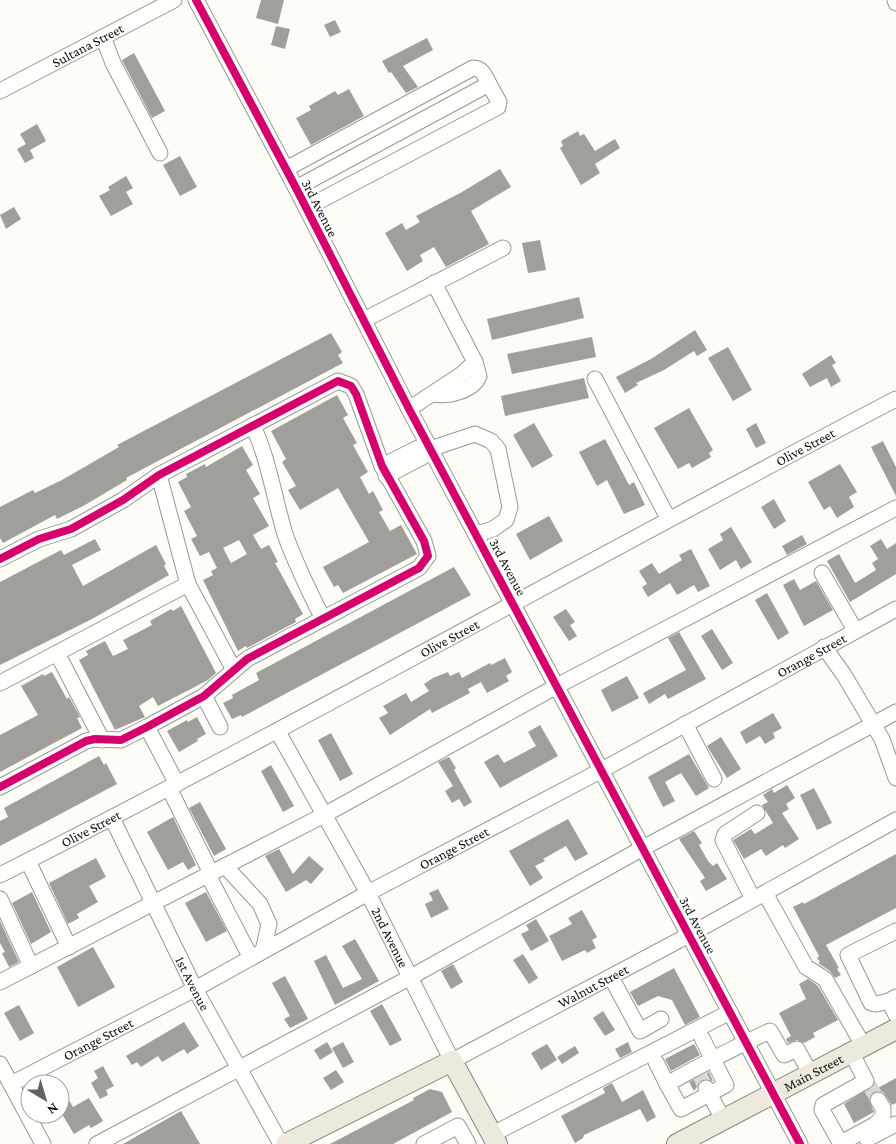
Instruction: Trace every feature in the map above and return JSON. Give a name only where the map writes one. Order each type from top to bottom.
[{"type":"main road","name":"Main Street","points":[[677,1144],[704,1138],[723,1119],[896,1028]]},
{"type":"main road","name":"2nd Avenue","points":[[452,1061],[493,1141]]},
{"type":"main road","name":"Walnut Street","points":[[286,1144],[452,1061]]},
{"type":"street","name":"Sultana Street","points":[[0,91],[174,0]]},
{"type":"street","name":"3rd Avenue","points":[[196,0],[296,188],[409,409],[800,1144]]},
{"type":"street","points":[[103,37],[113,63],[160,153]]},
{"type":"street","points":[[286,169],[473,68],[478,68],[483,72],[499,102],[498,107],[306,208]]},
{"type":"street","points":[[296,188],[489,84]]},
{"type":"street","points":[[439,87],[460,127]]},
{"type":"street","points":[[389,114],[409,154]]},
{"type":"street","points":[[364,320],[503,248]]},
{"type":"street","points":[[409,409],[433,394],[447,395],[477,382],[479,376],[475,362],[434,283]]},
{"type":"street","points":[[595,379],[668,518]]},
{"type":"street","points":[[0,559],[39,539],[86,521],[123,500],[159,475],[338,381],[346,382],[356,394],[384,471],[428,549],[425,563],[247,659],[204,696],[121,740],[86,741],[0,787]]},
{"type":"street","name":"Olive Street","points":[[0,875],[278,732],[668,518],[896,399]]},
{"type":"street","points":[[253,426],[265,455],[285,534],[302,577],[323,619]]},
{"type":"street","points":[[384,471],[418,448],[430,448],[475,434],[491,441],[498,449],[510,507],[506,520],[492,529],[477,534]]},
{"type":"street","points":[[159,475],[188,584],[234,670]]},
{"type":"street","points":[[0,982],[326,814],[557,686],[896,508]]},
{"type":"street","points":[[822,573],[855,630]]},
{"type":"street","points":[[0,683],[188,584]]},
{"type":"street","name":"Orange Street","points":[[11,1084],[195,989],[368,893],[602,770],[896,609]]},
{"type":"street","points":[[824,647],[830,659],[844,675],[882,739],[896,778]]},
{"type":"street","points":[[57,653],[102,740]]},
{"type":"street","points":[[204,696],[220,727]]},
{"type":"street","points":[[97,1144],[409,978],[643,848],[896,712]]},
{"type":"street","points":[[686,724],[714,779]]},
{"type":"street","points":[[146,727],[173,786],[209,874],[257,955]]},
{"type":"street","name":"2nd Avenue","points":[[278,732],[326,814],[368,893],[452,1061]]},
{"type":"street","points":[[757,813],[725,834],[723,840],[806,967],[821,976],[828,984],[857,1049],[867,1083],[823,1105],[822,1110],[841,1143],[876,1124],[883,1116],[883,1108],[878,1100]]},
{"type":"street","name":"1st Avenue","points":[[112,818],[195,989],[281,1144]]},
{"type":"street","name":"Walnut Street","points":[[452,1061],[689,935],[896,820]]},
{"type":"street","points":[[28,861],[69,946]]},
{"type":"street","points":[[224,866],[260,904],[269,924],[257,955]]},
{"type":"street","points":[[0,899],[31,966]]},
{"type":"street","points":[[896,931],[848,955],[872,1003],[876,1004],[892,999],[896,1015]]},
{"type":"street","points":[[611,977],[640,1030],[662,1019]]},
{"type":"street","points":[[493,1141],[730,1012]]},
{"type":"street","points":[[656,1062],[681,1109],[703,1082],[713,1059],[770,1030],[784,1055],[797,1049],[810,1073]]},
{"type":"street","points":[[667,1084],[703,1082],[726,1085],[702,1038]]},
{"type":"street","points":[[0,1064],[43,1144]]},
{"type":"street","points":[[703,1082],[723,1119]]},
{"type":"street","points":[[857,1144],[896,1124]]},
{"type":"street","points":[[424,1144],[458,1126],[468,1144]]},
{"type":"building","points":[[261,0],[284,0],[278,24],[256,18]]},
{"type":"building","points":[[335,20],[341,32],[330,37],[324,25]]},
{"type":"building","points":[[276,26],[290,29],[285,49],[271,45]]},
{"type":"building","points":[[427,38],[433,50],[403,66],[418,87],[406,93],[391,72],[389,73],[382,61]]},
{"type":"building","points":[[134,53],[165,111],[152,118],[122,60]]},
{"type":"building","points":[[349,89],[364,116],[311,145],[296,118],[311,110],[309,106],[335,91],[338,95]]},
{"type":"building","points":[[37,124],[46,141],[30,150],[34,158],[25,163],[17,149],[26,144],[20,134]]},
{"type":"building","points":[[578,131],[580,136],[584,134],[595,151],[615,139],[620,148],[595,164],[600,173],[581,185],[560,148],[563,146],[561,141]]},
{"type":"building","points":[[180,156],[197,187],[180,196],[163,165]]},
{"type":"building","points":[[500,169],[511,187],[471,211],[489,244],[446,267],[434,247],[420,255],[423,261],[407,271],[385,233],[402,223],[406,230],[420,222],[416,216],[462,192]]},
{"type":"building","points":[[126,176],[133,188],[126,192],[133,204],[111,216],[99,196],[110,190],[108,187]]},
{"type":"building","points":[[14,207],[21,219],[6,229],[0,215]]},
{"type":"building","points":[[540,240],[546,270],[528,273],[522,243]]},
{"type":"building","points":[[579,297],[584,318],[492,340],[487,319]]},
{"type":"building","points":[[695,330],[707,350],[697,356],[694,351],[664,370],[636,383],[638,385],[625,393],[616,377],[651,359]]},
{"type":"building","points":[[331,333],[342,352],[338,355],[343,363],[126,478],[127,480],[85,505],[57,519],[55,515],[3,543],[0,538],[0,507],[33,490],[35,493],[62,480],[119,447],[117,445]]},
{"type":"building","points":[[592,337],[596,357],[512,374],[507,354]]},
{"type":"building","points":[[728,347],[752,390],[733,401],[708,358]]},
{"type":"building","points":[[831,355],[836,363],[832,365],[841,381],[831,387],[827,378],[810,387],[802,374]]},
{"type":"building","points":[[584,378],[589,398],[505,416],[501,396]]},
{"type":"building","points":[[337,395],[348,415],[343,418],[357,443],[353,445],[368,472],[360,477],[369,494],[373,491],[383,510],[379,512],[390,531],[401,525],[417,554],[343,593],[338,585],[334,587],[323,567],[369,542],[338,488],[300,510],[288,490],[296,486],[282,462],[286,459],[271,431]]},
{"type":"building","points":[[689,408],[713,450],[709,453],[711,457],[692,468],[689,463],[678,469],[654,428]]},
{"type":"building","points":[[534,423],[553,456],[532,468],[513,435]]},
{"type":"building","points":[[756,423],[766,443],[756,448],[746,429]]},
{"type":"building","points":[[605,439],[629,485],[634,482],[645,505],[624,514],[607,480],[597,486],[579,452]]},
{"type":"building","points":[[883,441],[896,467],[896,496],[871,447]]},
{"type":"building","points":[[242,446],[253,465],[246,470],[260,494],[253,498],[269,526],[253,535],[261,549],[269,545],[278,562],[275,563],[303,614],[295,619],[296,622],[238,651],[203,580],[213,575],[211,571],[217,568],[209,552],[200,556],[191,539],[197,536],[184,511],[191,507],[178,482],[187,477],[186,474],[205,464],[206,467]],"holes":[[[239,540],[247,554],[231,563],[223,548]]]},
{"type":"building","points":[[840,464],[857,492],[849,497],[854,507],[837,518],[830,506],[824,510],[808,482]]},
{"type":"building","points":[[774,499],[786,521],[774,529],[761,507]]},
{"type":"building","points":[[549,516],[563,541],[530,560],[516,534]]},
{"type":"building","points":[[731,527],[752,562],[741,569],[736,560],[720,570],[708,549],[723,540],[720,534]]},
{"type":"building","points":[[802,535],[807,544],[787,555],[782,546]]},
{"type":"building","points":[[95,539],[101,550],[72,565],[83,586],[156,545],[166,564],[164,566],[169,575],[92,619],[0,665],[0,582],[61,550],[64,555]]},
{"type":"building","points":[[881,539],[887,549],[896,543],[896,574],[850,602],[827,561],[839,554],[855,583],[876,570],[872,563],[878,559],[870,546]]},
{"type":"building","points":[[691,549],[710,586],[698,592],[694,585],[677,595],[670,583],[648,597],[642,587],[647,584],[639,571],[652,563],[659,574],[682,560],[679,555]]},
{"type":"building","points":[[454,567],[471,595],[242,717],[241,715],[232,719],[223,703],[233,698],[232,695],[259,680],[256,673]]},
{"type":"building","points":[[794,579],[800,590],[816,581],[833,610],[804,626],[783,585]]},
{"type":"building","points":[[767,593],[789,633],[778,640],[755,600]]},
{"type":"building","points":[[181,606],[216,673],[208,680],[158,706],[153,697],[139,706],[145,717],[115,730],[79,660],[88,655],[86,651],[105,641],[113,656],[128,649],[123,640],[152,625],[150,621],[171,609],[173,611]]},
{"type":"building","points":[[566,609],[575,622],[570,625],[577,636],[569,641],[553,617]]},
{"type":"building","points":[[712,629],[733,663],[722,670],[701,636]]},
{"type":"building","points":[[679,632],[706,679],[668,699],[665,694],[649,704],[643,693],[686,670],[668,638]]},
{"type":"building","points":[[505,658],[512,672],[506,676],[509,681],[487,693],[481,682],[468,689],[470,693],[432,713],[430,709],[390,735],[379,718],[388,713],[383,706],[406,693],[411,702],[429,691],[424,684],[433,678],[448,672],[450,676],[459,672],[462,678],[490,663],[491,665]]},
{"type":"building","points":[[52,672],[67,699],[69,697],[80,717],[77,718],[82,728],[0,772],[0,735],[38,715],[21,686],[43,674],[44,676]]},
{"type":"building","points":[[627,676],[639,698],[612,712],[601,690]]},
{"type":"building","points":[[773,713],[782,728],[773,733],[775,738],[765,744],[760,736],[746,744],[740,732]]},
{"type":"building","points":[[197,717],[206,734],[179,752],[167,731],[187,720],[188,722]]},
{"type":"building","points":[[540,725],[558,756],[500,788],[484,762],[498,754],[504,763],[536,746],[528,732]]},
{"type":"building","points":[[331,733],[353,774],[340,781],[318,740]]},
{"type":"building","points":[[721,737],[741,769],[727,778],[707,746]]},
{"type":"building","points":[[689,754],[709,788],[696,796],[681,773],[665,782],[675,801],[663,807],[648,777]]},
{"type":"building","points":[[99,756],[104,765],[106,763],[117,784],[0,846],[0,821],[8,817],[4,808]]},
{"type":"building","points":[[449,757],[472,802],[464,807],[459,799],[452,803],[445,791],[453,786],[438,762]]},
{"type":"building","points":[[271,765],[294,806],[283,812],[261,771]]},
{"type":"building","points":[[787,785],[795,798],[786,804],[789,809],[782,813],[799,839],[785,848],[783,845],[766,856],[761,849],[744,859],[733,840],[751,829],[755,834],[773,823],[762,805],[768,802],[763,795],[772,789],[774,793]]},
{"type":"building","points":[[814,788],[832,823],[817,830],[800,795]]},
{"type":"building","points":[[200,802],[226,849],[214,856],[189,808]]},
{"type":"building","points":[[173,817],[196,865],[188,870],[183,862],[168,870],[147,832]]},
{"type":"building","points":[[568,819],[588,854],[575,861],[566,846],[543,859],[545,861],[535,866],[543,878],[530,886],[509,851]]},
{"type":"building","points":[[694,831],[702,843],[699,845],[708,861],[713,866],[717,863],[727,879],[706,891],[700,881],[705,878],[679,839]]},
{"type":"building","points":[[279,849],[293,874],[309,856],[324,869],[311,884],[306,880],[286,892],[265,856]]},
{"type":"building","points":[[896,854],[896,908],[826,945],[841,975],[835,978],[830,971],[818,963],[820,962],[817,958],[819,956],[793,907],[803,902],[804,904]]},
{"type":"building","points":[[96,858],[106,877],[89,886],[98,902],[77,914],[79,918],[68,924],[49,883]]},
{"type":"building","points":[[438,889],[449,909],[431,918],[425,904],[433,900],[429,893]]},
{"type":"building","points":[[32,892],[51,932],[31,944],[12,903]]},
{"type":"building","points":[[206,892],[227,931],[206,942],[185,903]]},
{"type":"building","points":[[582,910],[597,937],[592,940],[596,948],[587,953],[585,950],[562,961],[549,936],[572,924],[568,918]]},
{"type":"building","points":[[536,919],[549,941],[531,951],[521,934],[529,930],[526,925]]},
{"type":"building","points":[[0,921],[19,962],[9,967],[2,953],[5,952],[0,943]]},
{"type":"building","points":[[355,939],[379,981],[335,1005],[314,961],[326,955],[343,988],[362,979],[342,946]]},
{"type":"building","points":[[93,947],[115,987],[78,1007],[57,967]]},
{"type":"building","points":[[523,954],[538,978],[529,984],[513,960]]},
{"type":"building","points":[[453,964],[463,982],[451,989],[441,971]]},
{"type":"building","points":[[674,968],[700,1017],[685,1025],[672,1000],[658,996],[638,1006],[630,992]]},
{"type":"building","points":[[285,976],[308,1019],[290,1028],[284,1019],[290,1016],[272,983]]},
{"type":"building","points":[[808,979],[818,986],[838,1020],[813,1033],[815,1037],[804,1043],[797,1040],[788,1043],[786,1039],[791,1036],[779,1013],[806,999],[799,984]]},
{"type":"building","points":[[382,1004],[402,1040],[390,1046],[370,1011]]},
{"type":"building","points":[[19,1005],[34,1033],[20,1041],[4,1013]]},
{"type":"building","points":[[603,1011],[615,1030],[605,1036],[593,1018]]},
{"type":"building","points":[[184,1022],[199,1046],[187,1054],[184,1049],[162,1062],[158,1056],[141,1067],[137,1062],[132,1065],[126,1056]]},
{"type":"building","points":[[327,1042],[333,1052],[320,1060],[314,1050]]},
{"type":"building","points":[[343,1042],[354,1062],[343,1068],[332,1048]]},
{"type":"building","points":[[628,1042],[632,1052],[620,1058],[615,1049]]},
{"type":"building","points":[[547,1044],[557,1060],[541,1070],[531,1053]]},
{"type":"building","points":[[694,1044],[700,1055],[671,1071],[665,1059]]},
{"type":"building","points":[[575,1046],[579,1053],[562,1064],[557,1057]]},
{"type":"building","points":[[103,1066],[114,1086],[106,1090],[108,1095],[100,1099],[91,1083],[98,1078],[94,1071]]},
{"type":"building","points":[[336,1070],[344,1082],[331,1090],[323,1078]]},
{"type":"building","points":[[709,1072],[713,1081],[702,1080],[694,1091],[689,1082]]},
{"type":"building","points":[[896,1078],[896,1103],[892,1105],[883,1092],[873,1092],[869,1100],[874,1112],[854,1123],[844,1104],[874,1085],[876,1089]]},
{"type":"building","points":[[612,1083],[622,1102],[643,1090],[656,1117],[647,1122],[640,1109],[584,1135],[583,1138],[575,1143],[561,1116],[605,1093],[603,1088]]},
{"type":"building","points":[[430,1089],[442,1092],[452,1112],[393,1144],[330,1144],[414,1100],[413,1098]]},
{"type":"building","points":[[89,1098],[103,1121],[91,1128],[89,1125],[74,1134],[68,1124],[70,1124],[70,1102],[73,1107]]},
{"type":"building","points":[[181,1111],[200,1144],[123,1144]]},
{"type":"tunnel","points":[[700,1076],[706,1088]]},
{"type":"tunnel","points":[[869,1085],[878,1100]]},
{"type":"cycle path","points":[[196,0],[296,188],[409,409],[800,1144]]},
{"type":"cycle path","points":[[0,559],[39,539],[71,529],[123,500],[159,475],[338,381],[351,386],[356,394],[382,466],[424,541],[428,556],[419,568],[247,659],[204,696],[147,727],[121,740],[95,739],[86,741],[0,787]]}]
